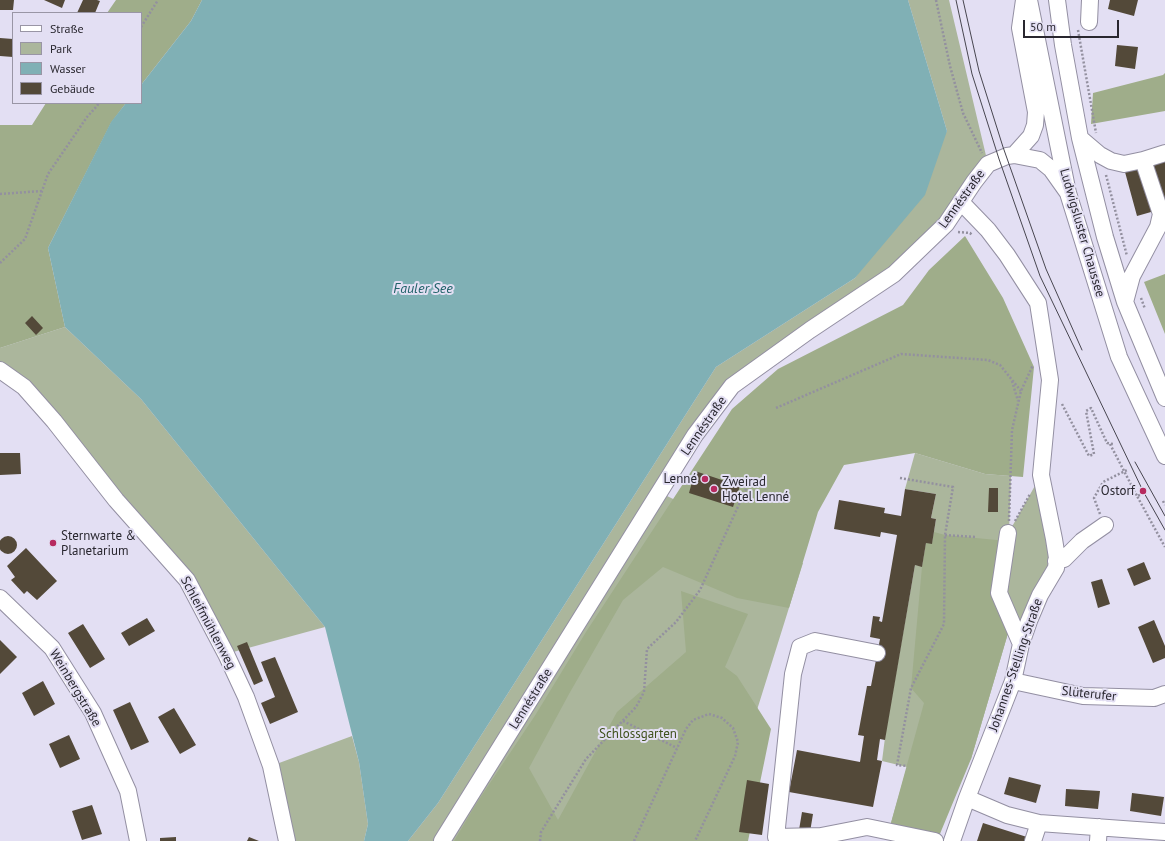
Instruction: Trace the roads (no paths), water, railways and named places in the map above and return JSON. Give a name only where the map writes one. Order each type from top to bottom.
[{"type":"street","points":[[1014,155],[1031,136],[1035,125],[1036,112],[1020,28],[1024,0]]},
{"type":"street","name":"Ludwigsluster Chaussee","points":[[1029,0],[1068,193],[1119,357],[1165,456]]},
{"type":"street","name":"Ludwigsluster Chaussee","points":[[1057,0],[1080,138],[1105,237],[1125,302],[1165,398]]},
{"type":"street","points":[[1089,22],[1090,0]]},
{"type":"street","points":[[1080,138],[1100,155],[1111,161],[1124,164],[1165,153]]},
{"type":"street","points":[[1014,155],[1040,160],[1051,169],[1068,193]]},
{"type":"street","name":"Lennéstraße","points":[[442,841],[695,435],[732,386],[810,330],[894,274],[946,224],[974,182],[986,156],[1014,155]]},
{"type":"street","points":[[1125,302],[1132,276],[1158,227],[1163,214],[1143,160]]},
{"type":"street","name":"Johannes-Stelling-Straße","points":[[955,840],[967,798],[1013,681],[1021,644],[1032,614],[1040,595],[1056,568],[1054,539],[1041,475],[1050,380],[1038,303],[988,230],[961,202]]},
{"type":"street","name":"Schleifmühlenweg","points":[[0,370],[24,387],[54,421],[116,500],[187,580],[226,654],[246,697],[271,766],[287,841]]},
{"type":"street","points":[[1056,561],[1064,559],[1082,541],[1104,525]]},
{"type":"street","points":[[1008,533],[999,593],[1021,644]]},
{"type":"street","name":"Weinbergstraße","points":[[0,598],[52,648],[93,713],[128,791],[138,841]]},
{"type":"street","points":[[877,653],[815,641],[800,647],[794,674],[776,837],[821,836],[867,827],[934,841]]},
{"type":"street","name":"Slüterufer","points":[[1013,681],[1083,696],[1154,698],[1165,694]]},
{"type":"street","points":[[967,798],[1007,815],[1098,834],[1165,832]]},
{"type":"street","points":[[1033,841],[1039,822]]},
{"type":"water","name":"Fauler See","points":[[202,0],[908,0],[947,131],[925,195],[855,278],[716,367],[438,803],[408,841],[364,841],[368,824],[359,762],[325,627],[141,399],[65,327],[48,248],[111,122],[125,104],[142,104],[142,84],[191,21]]},
{"type":"tram line","points":[[956,0],[972,74],[999,159],[1040,276],[1143,491],[1165,530]]},
{"type":"tram line","points":[[963,0],[979,71],[1003,147],[1046,269],[1082,350]]},
{"type":"tram line","points":[[1135,462],[1165,516]]},
{"type":"place","name":"Lenné","points":[[705,479]]},
{"type":"place","name":"Zweirad Hotel Lenné","points":[[714,489]]},
{"type":"place","name":"Ostorf","points":[[1143,491]]},
{"type":"place","name":"Sternwarte & Planetarium","points":[[53,543]]},
{"type":"park label","name":"Schlossgarten","points":[[638,734]]}]
